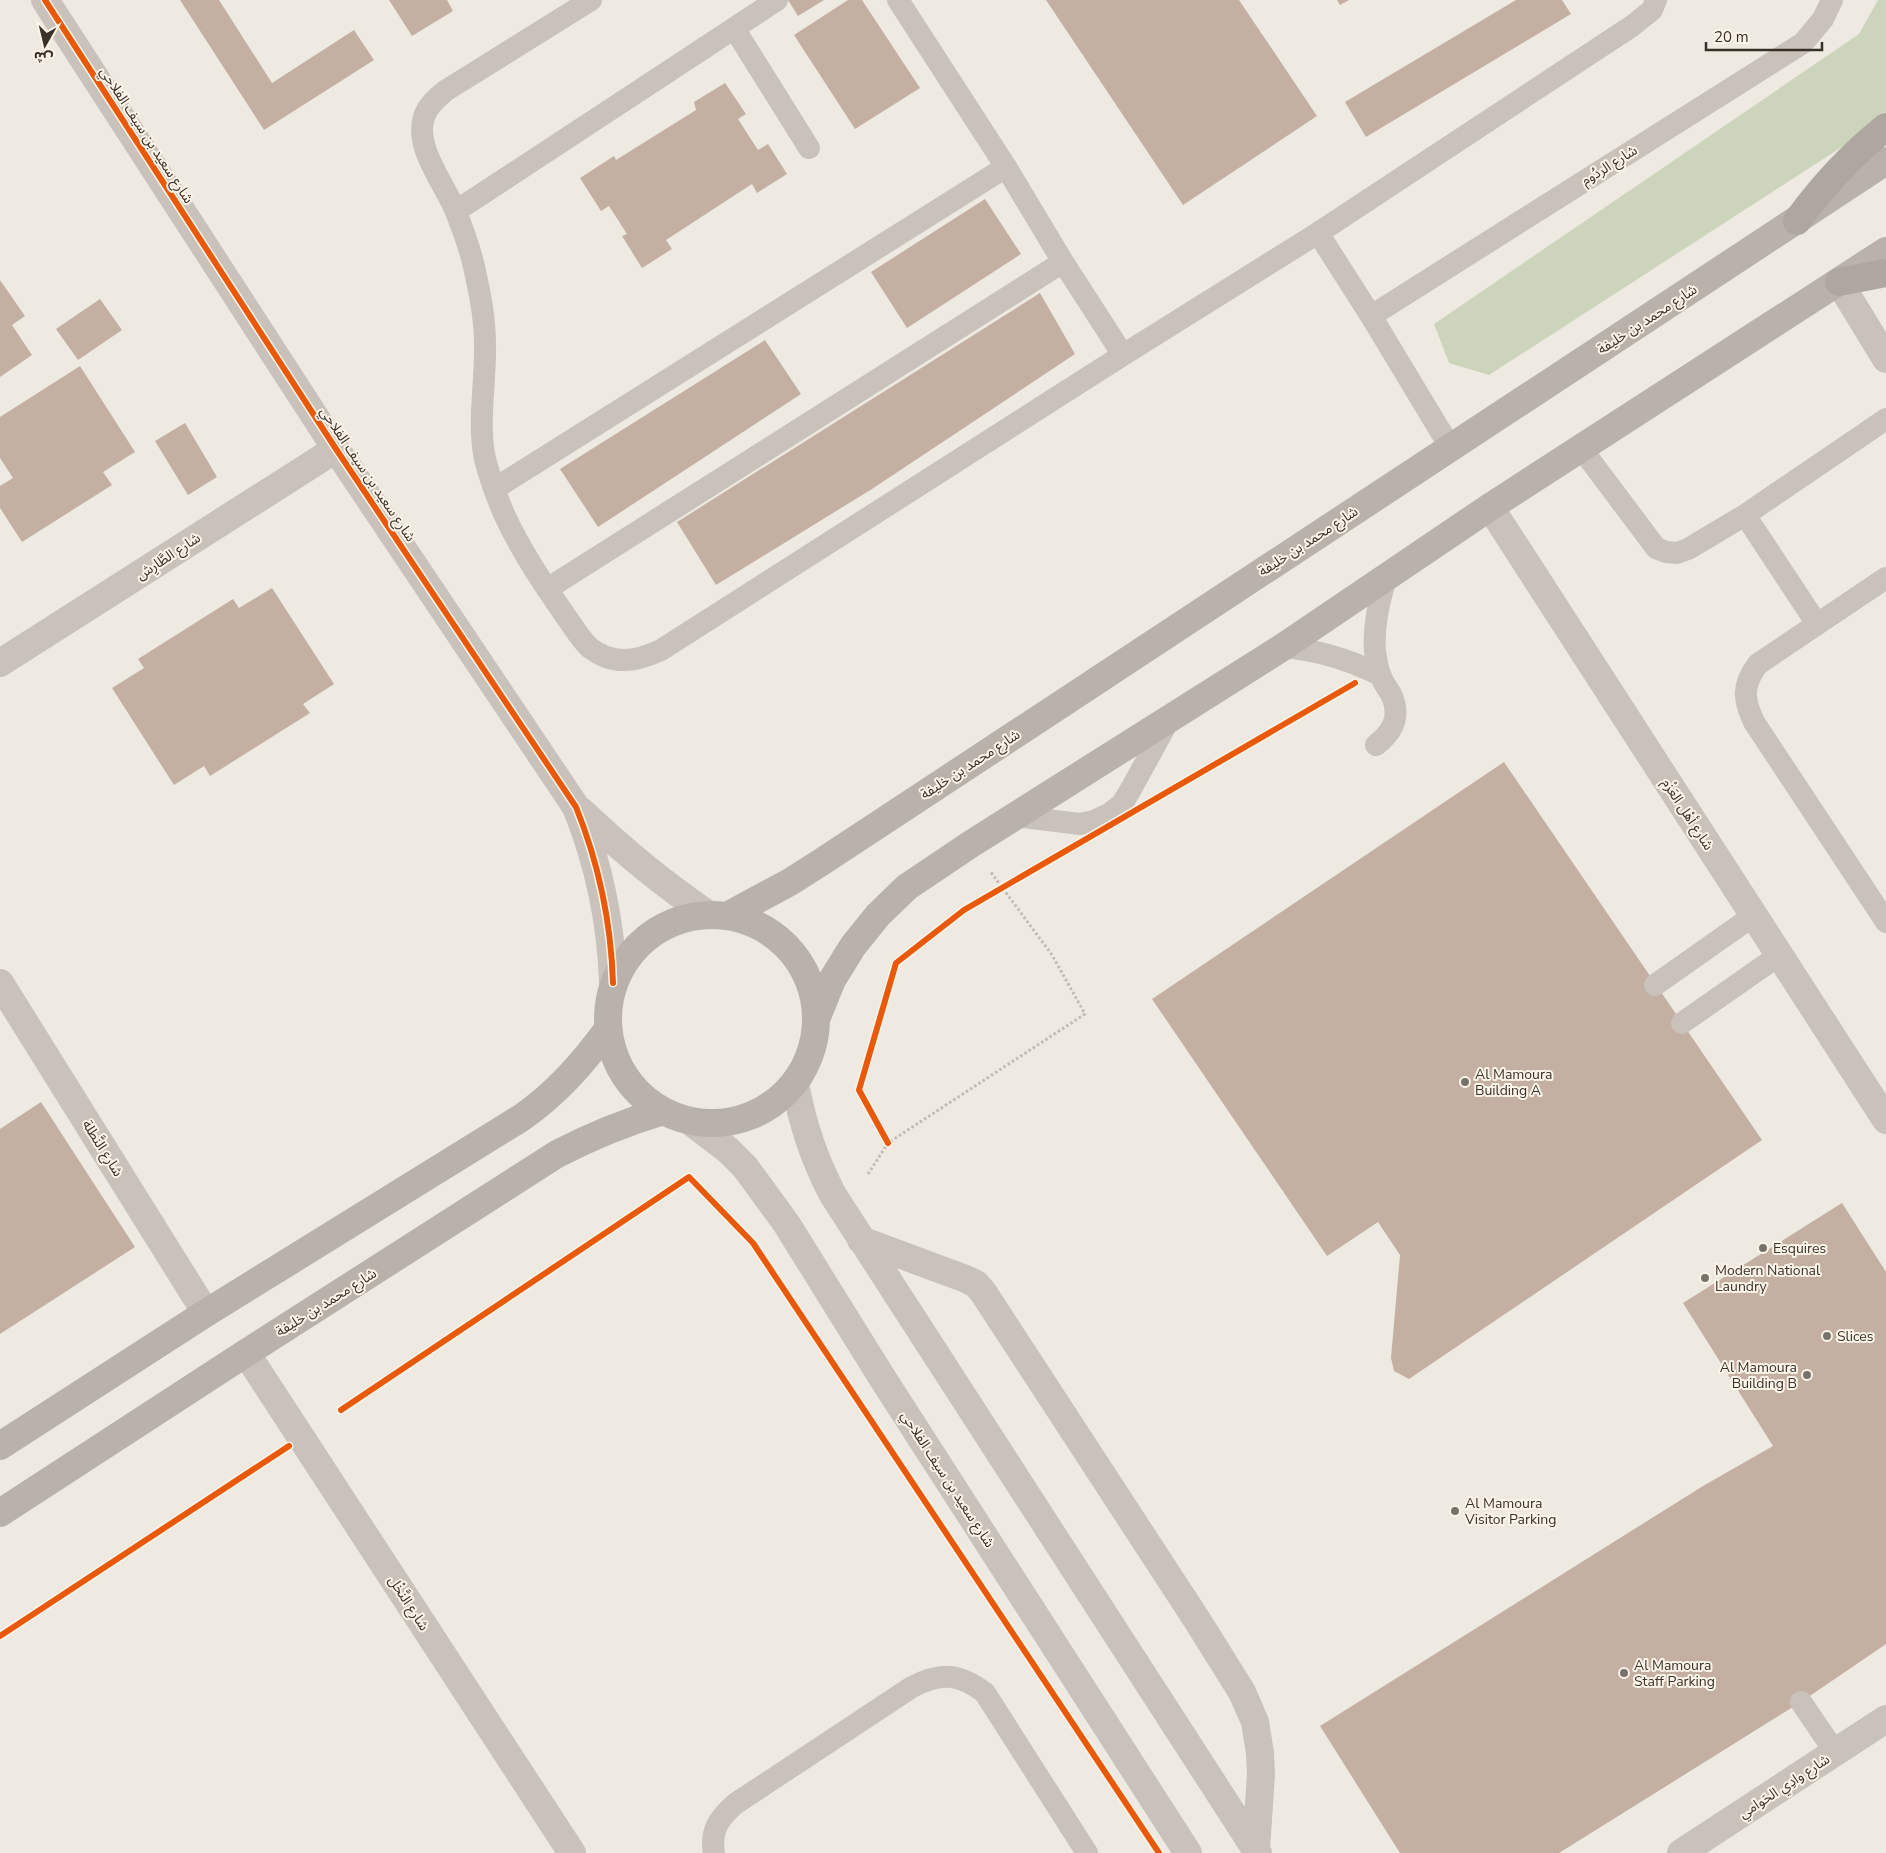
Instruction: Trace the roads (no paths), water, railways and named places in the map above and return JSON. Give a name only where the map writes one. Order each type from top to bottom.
[{"type":"main road","points":[[1797,221],[1814,196],[1834,173],[1856,151],[1886,127]]},
{"type":"main road","name":"شارع محمد بن خليفة","points":[[718,915],[790,882],[820,863],[1886,161]]},
{"type":"main road","points":[[817,1017],[812,988],[808,979],[799,962],[780,939],[755,924],[718,915],[679,920],[651,934],[628,956],[613,983],[608,1005],[608,1029],[614,1054],[624,1077],[642,1096],[663,1110],[690,1121],[729,1122],[766,1109],[795,1083],[812,1052],[817,1017],[832,980],[853,946],[878,915],[907,887],[1014,816],[1283,647],[1581,448],[1886,251]]},
{"type":"main road","points":[[1838,282],[1886,273]]},
{"type":"main road","points":[[0,1446],[206,1313],[530,1112],[562,1086],[608,1029]]},
{"type":"main road","name":"شارع محمد بن خليفة","points":[[0,1513],[246,1352],[557,1154],[623,1123],[663,1110]]},
{"type":"street","name":"شارع سعيد بن سيف الفلاحي","points":[[45,0],[336,448],[576,807],[589,840],[599,875],[612,947],[613,983]]},
{"type":"street","points":[[1838,282],[1886,359]]},
{"type":"street","name":"شارع الطَّارِش","points":[[0,663],[336,448]]},
{"type":"street","name":"شارع أهْل العَزْم","points":[[1490,508],[1778,956],[1886,1120]]},
{"type":"street","name":"شارع سعيد بن سيف الفلاحي","points":[[576,807],[627,854],[681,896],[718,915]]},
{"type":"street","name":"شارع النَّطلة","points":[[0,983],[206,1313]]},
{"type":"street","points":[[795,1083],[801,1114],[813,1152],[832,1195],[1257,1852]]},
{"type":"street","name":"شارع سعيد بن سيف الفلاحي","points":[[690,1121],[722,1145],[745,1167],[786,1223],[883,1378],[1188,1853]]},
{"type":"street","points":[[861,1240],[976,1284],[1197,1620],[1242,1692],[1255,1722],[1261,1774],[1257,1852]]},
{"type":"street","name":"شارع النَّخْل","points":[[246,1352],[572,1853]]},
{"type":"street","name":"شارع وادِي الحَوامي","points":[[1681,1853],[1886,1719]]},
{"type":"lane","points":[[591,0],[445,91],[432,102],[424,117],[422,135],[426,154],[456,211],[476,275],[485,343],[482,415],[484,453],[494,489],[509,524],[547,589],[590,648],[606,657],[625,661],[644,658],[661,650],[1318,233],[1632,26],[1652,10],[1656,0]]},
{"type":"lane","points":[[456,211],[777,0]]},
{"type":"lane","points":[[898,0],[1123,355]]},
{"type":"lane","name":"شارع الردُوم","points":[[1372,316],[1802,43],[1822,19],[1832,0]]},
{"type":"lane","points":[[734,28],[809,148]]},
{"type":"lane","points":[[494,489],[1006,168]]},
{"type":"lane","points":[[1318,233],[1372,316],[1450,447]]},
{"type":"lane","points":[[547,589],[1063,262]]},
{"type":"lane","points":[[1581,448],[1656,548],[1666,552],[1677,553],[1688,549],[1745,515],[1886,419]]},
{"type":"lane","points":[[1745,515],[1817,624]]},
{"type":"lane","points":[[1376,745],[1387,736],[1394,724],[1396,710],[1392,696],[1380,675],[1375,651],[1375,626],[1386,578]]},
{"type":"lane","points":[[1886,578],[1758,664],[1747,682],[1745,693],[1747,708],[1754,722],[1886,922]]},
{"type":"lane","points":[[1283,647],[1308,649],[1333,656],[1380,675]]},
{"type":"lane","points":[[1014,816],[1080,824],[1094,821],[1110,814],[1122,804],[1131,790],[1170,718]]},
{"type":"lane","points":[[1655,984],[1753,916]]},
{"type":"lane","points":[[1682,1023],[1778,956]]},
{"type":"lane","points":[[714,1853],[712,1838],[716,1824],[723,1814],[735,1804],[912,1687],[926,1680],[941,1676],[957,1678],[972,1684],[985,1693],[1087,1853]]},
{"type":"lane","points":[[1801,1702],[1835,1752]]},
{"type":"place","name":"Al Mamoura Building A","points":[[1465,1082]]},
{"type":"place","name":"Esquires","points":[[1763,1248]]},
{"type":"place","name":"Modern National Laundry","points":[[1705,1278]]},
{"type":"place","name":"Slices","points":[[1827,1336]]},
{"type":"place","name":"Al Mamoura Building B","points":[[1807,1375]]},
{"type":"place","name":"Al Mamoura Visitor Parking","points":[[1455,1511]]},
{"type":"place","name":"Al Mamoura Staff Parking","points":[[1624,1673]]}]
